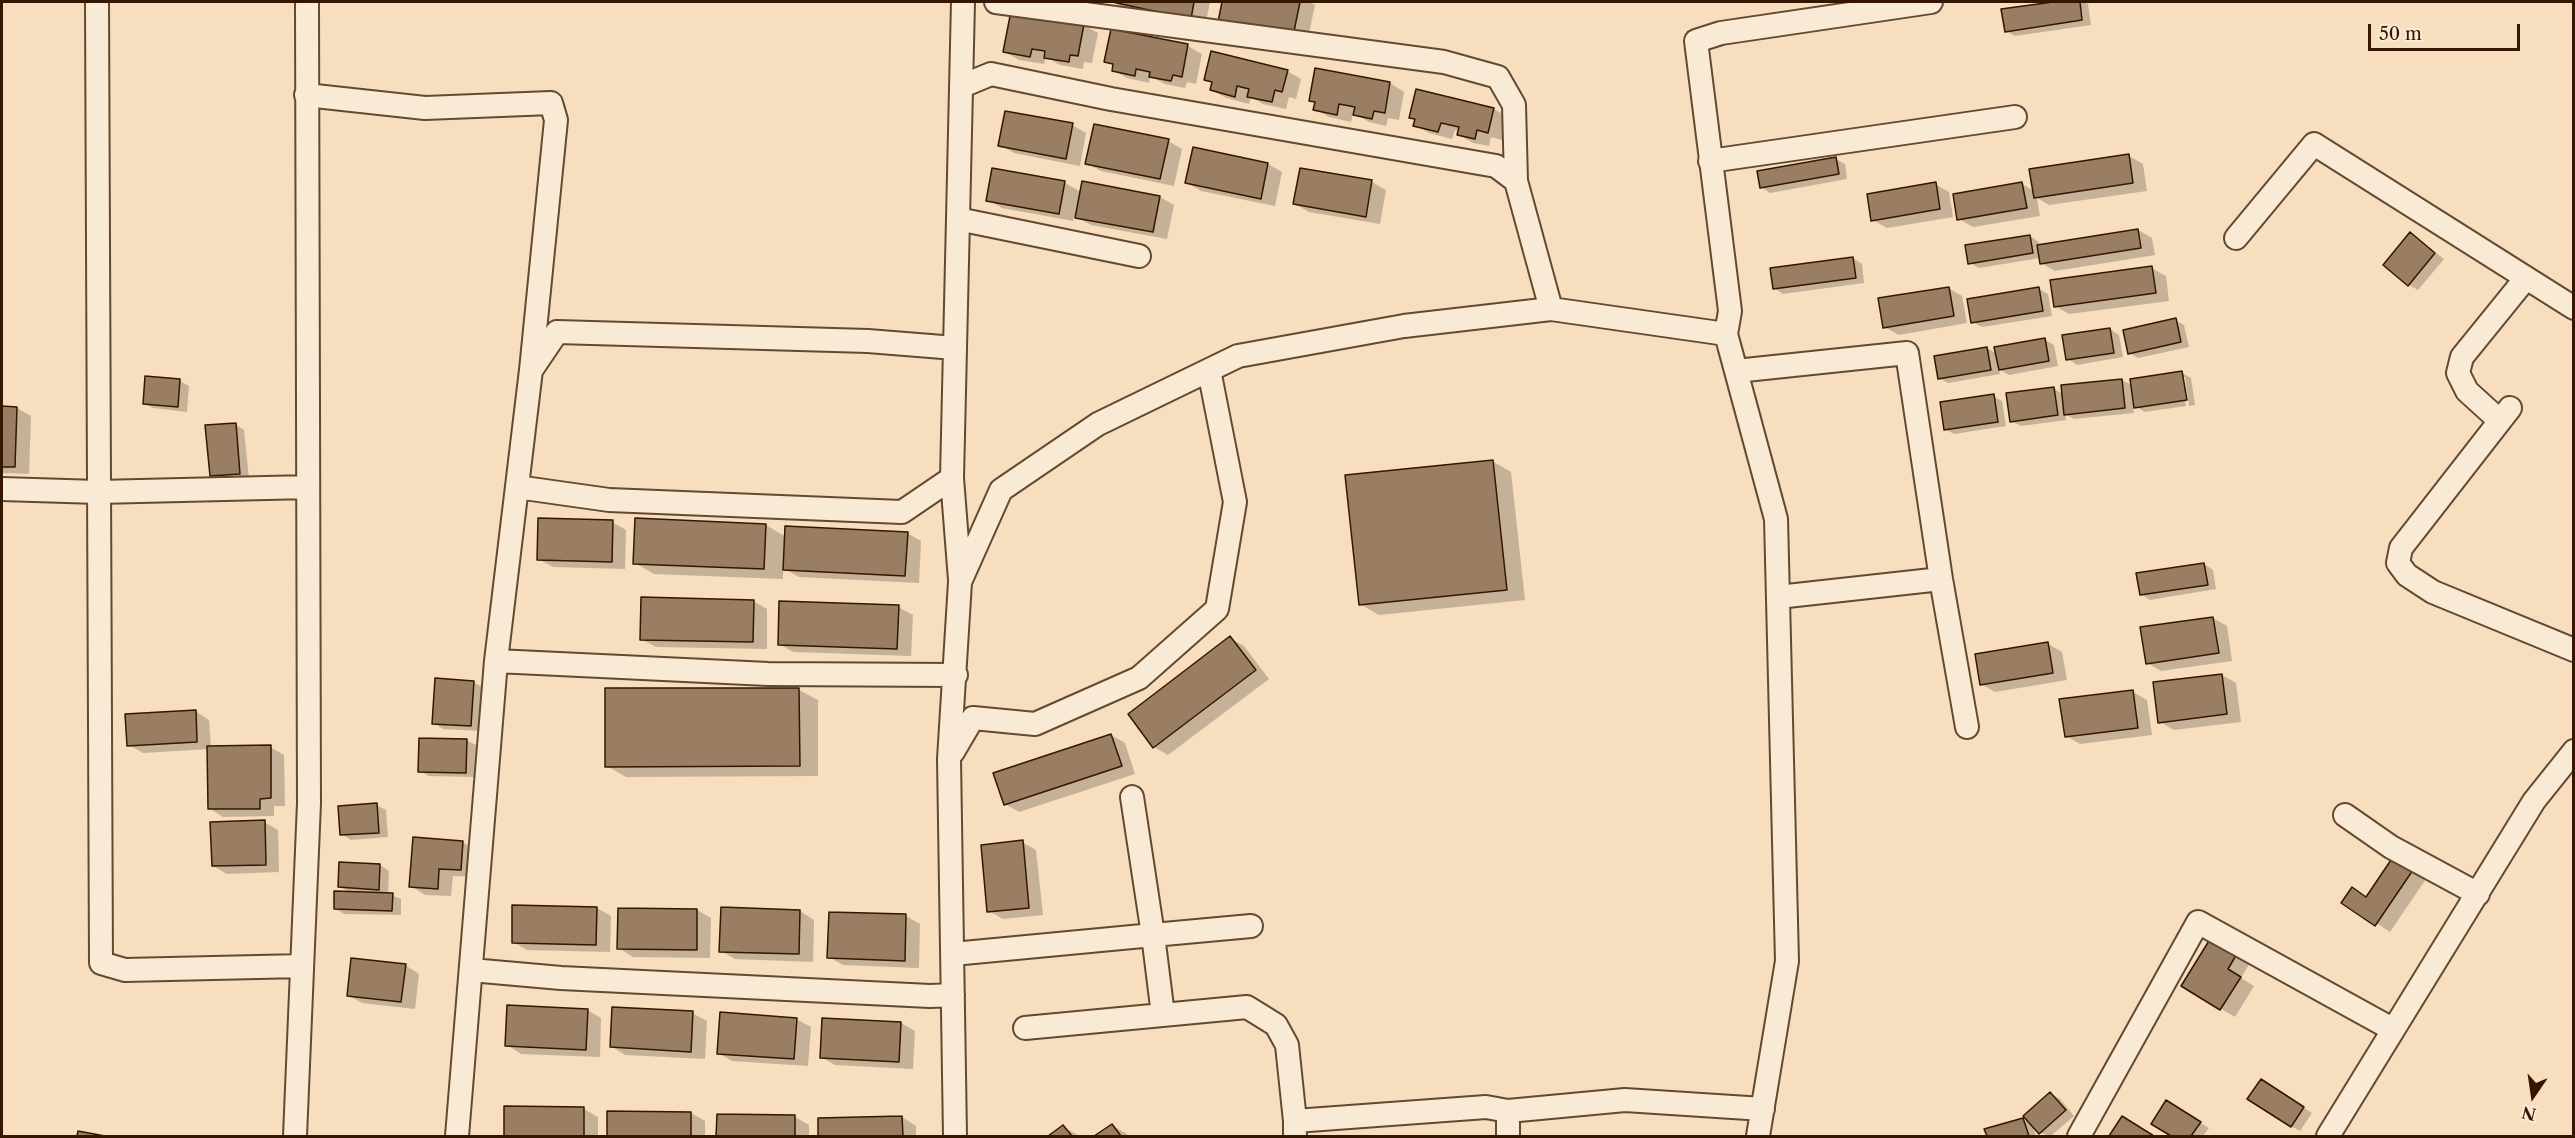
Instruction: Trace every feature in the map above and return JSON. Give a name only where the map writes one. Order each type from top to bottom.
[{"type":"street","points":[[97,2],[101,963],[125,970],[302,966]]},
{"type":"street","points":[[295,1137],[309,803],[307,2]]},
{"type":"street","points":[[955,1137],[949,759],[960,582],[952,478],[963,2]]},
{"type":"street","points":[[996,2],[1444,62],[1498,77],[1514,105],[1516,182],[1551,309]]},
{"type":"street","points":[[1758,1137],[1787,961],[1776,519],[1726,334],[1730,311],[1696,41],[1721,33],[1931,2]]},
{"type":"street","points":[[962,86],[991,74],[1111,99],[1496,166],[1516,182]]},
{"type":"street","points":[[306,95],[425,108],[551,102],[556,120],[531,370],[496,661],[457,1137]]},
{"type":"street","points":[[1710,161],[2015,117]]},
{"type":"street","points":[[2236,238],[2314,144],[2574,308]]},
{"type":"street","points":[[958,219],[1139,256]]},
{"type":"street","points":[[2526,278],[2462,357],[2458,373],[2467,391],[2505,414],[2401,548],[2398,563],[2407,575],[2433,592],[2574,650]]},
{"type":"street","points":[[960,582],[1002,490],[1098,424],[1238,356],[1404,326],[1551,309],[1726,334]]},
{"type":"street","points":[[531,370],[557,332],[868,341],[955,348]]},
{"type":"street","points":[[1736,372],[1907,353],[1941,579],[1967,727]]},
{"type":"street","points":[[949,759],[973,718],[1035,724],[1139,678],[1217,609],[1235,502],[1209,370]]},
{"type":"street","points":[[517,487],[609,500],[902,512],[952,478]]},
{"type":"street","points":[[2,489],[98,492],[308,487]]},
{"type":"street","points":[[1778,597],[1941,579]]},
{"type":"street","points":[[496,661],[768,674],[956,675]]},
{"type":"street","points":[[2328,1137],[2392,1029],[2534,801],[2574,751]]},
{"type":"street","points":[[1132,797],[1163,1015]]},
{"type":"street","points":[[2345,815],[2391,847],[2478,894]]},
{"type":"street","points":[[2079,1137],[2198,922],[2392,1029]]},
{"type":"street","points":[[952,954],[1251,926]]},
{"type":"street","points":[[471,970],[561,978],[930,996],[953,995]]},
{"type":"street","points":[[1025,1028],[1247,1007],[1276,1025],[1287,1045],[1295,1129],[1486,1107],[1508,1111],[1625,1100],[1763,1109]]},
{"type":"street","points":[[1508,1111],[1508,1137]]},
{"type":"building","points":[[1112,2],[1194,2],[1191,19]]},
{"type":"building","points":[[1222,2],[1300,2],[1293,36],[1218,22]]},
{"type":"building","points":[[2053,2],[2080,2],[2082,20],[2005,32],[2001,9]]},
{"type":"building","points":[[1011,11],[1084,24],[1078,56],[1070,55],[1069,62],[1044,58],[1045,51],[1032,49],[1030,57],[1003,52]]},
{"type":"building","points":[[1111,29],[1188,44],[1182,77],[1173,75],[1171,81],[1149,77],[1150,72],[1136,69],[1135,76],[1112,71],[1113,64],[1104,62]]},
{"type":"building","points":[[1211,51],[1288,70],[1282,92],[1275,90],[1272,102],[1247,97],[1249,89],[1237,86],[1235,97],[1210,90],[1212,82],[1204,80]]},
{"type":"building","points":[[1315,68],[1390,82],[1385,113],[1374,111],[1372,119],[1353,115],[1355,107],[1339,104],[1337,115],[1313,110],[1315,102],[1309,101]]},
{"type":"building","points":[[1416,89],[1494,108],[1488,133],[1477,130],[1475,139],[1457,135],[1459,127],[1441,123],[1438,132],[1413,126],[1415,119],[1409,118]]},
{"type":"building","points":[[1005,111],[1073,123],[1066,159],[998,146]]},
{"type":"building","points":[[1094,124],[1169,139],[1160,179],[1085,164]]},
{"type":"building","points":[[1193,147],[1268,163],[1261,199],[1185,183]]},
{"type":"building","points":[[2129,154],[2133,183],[2034,198],[2029,169]]},
{"type":"building","points":[[1836,157],[1839,174],[1760,188],[1757,171]]},
{"type":"building","points":[[992,168],[1065,181],[1059,214],[986,201]]},
{"type":"building","points":[[1300,168],[1372,180],[1366,217],[1293,204]]},
{"type":"building","points":[[1082,181],[1160,196],[1153,232],[1075,218]]},
{"type":"building","points":[[1936,182],[1940,209],[1871,221],[1867,194]]},
{"type":"building","points":[[2022,182],[2027,208],[1957,220],[1953,194]]},
{"type":"building","points":[[2138,229],[2141,248],[2040,264],[2037,245]]},
{"type":"building","points":[[2410,232],[2435,253],[2408,286],[2383,265]]},
{"type":"building","points":[[2030,235],[2033,253],[1968,264],[1965,245]]},
{"type":"building","points":[[1853,257],[1856,278],[1773,289],[1770,268]]},
{"type":"building","points":[[2152,266],[2156,293],[2054,307],[2050,280]]},
{"type":"building","points":[[1949,287],[1954,316],[1883,328],[1878,298]]},
{"type":"building","points":[[2039,287],[2043,311],[1971,323],[1967,299]]},
{"type":"building","points":[[2176,318],[2181,342],[2128,354],[2123,330]]},
{"type":"building","points":[[2110,328],[2114,353],[2066,360],[2062,335]]},
{"type":"building","points":[[2045,338],[2049,361],[1999,370],[1994,347]]},
{"type":"building","points":[[1987,347],[1991,370],[1938,379],[1934,356]]},
{"type":"building","points":[[2182,371],[2187,400],[2134,408],[2130,379]]},
{"type":"building","points":[[145,376],[180,379],[178,407],[143,404]]},
{"type":"building","points":[[2122,379],[2125,408],[2064,415],[2061,385]]},
{"type":"building","points":[[2054,387],[2058,415],[2010,422],[2006,393]]},
{"type":"building","points":[[1994,394],[1998,422],[1944,430],[1940,402]]},
{"type":"building","points":[[2,406],[17,407],[15,467],[2,467]]},
{"type":"building","points":[[236,423],[240,474],[210,476],[205,425]]},
{"type":"building","points":[[1493,460],[1507,590],[1359,605],[1345,475]]},
{"type":"building","points":[[538,518],[613,520],[612,562],[537,560]]},
{"type":"building","points":[[635,518],[766,524],[764,569],[633,564]]},
{"type":"building","points":[[785,526],[908,532],[905,576],[783,570]]},
{"type":"building","points":[[2204,563],[2208,585],[2140,595],[2136,573]]},
{"type":"building","points":[[641,597],[754,600],[753,642],[640,640]]},
{"type":"building","points":[[779,601],[899,605],[897,649],[778,645]]},
{"type":"building","points":[[2213,617],[2219,653],[2146,664],[2140,627]]},
{"type":"building","points":[[1230,636],[1256,670],[1153,748],[1128,714]]},
{"type":"building","points":[[2048,642],[2053,673],[1980,685],[1975,654]]},
{"type":"building","points":[[2222,674],[2227,714],[2158,723],[2153,682]]},
{"type":"building","points":[[435,678],[474,681],[471,726],[432,724]]},
{"type":"building","points":[[605,688],[799,688],[800,766],[605,767]]},
{"type":"building","points":[[2133,690],[2138,728],[2065,737],[2059,699]]},
{"type":"building","points":[[196,710],[197,742],[127,746],[125,714]]},
{"type":"building","points":[[1111,734],[1122,766],[1004,805],[993,773]]},
{"type":"building","points":[[419,738],[467,739],[466,773],[418,772]]},
{"type":"building","points":[[271,745],[271,798],[260,799],[260,809],[208,809],[207,746]]},
{"type":"building","points":[[377,803],[379,833],[340,835],[338,806]]},
{"type":"building","points":[[265,820],[266,865],[212,866],[210,822]]},
{"type":"building","points":[[413,837],[463,841],[461,870],[439,869],[438,889],[409,887]]},
{"type":"building","points":[[1023,840],[1029,908],[987,912],[981,845]]},
{"type":"building","points":[[2393,857],[2413,870],[2375,926],[2341,903],[2352,887],[2366,897]]},
{"type":"building","points":[[339,862],[380,864],[379,890],[338,887]]},
{"type":"building","points":[[334,891],[393,893],[392,911],[334,909]]},
{"type":"building","points":[[512,905],[597,907],[596,945],[512,943]]},
{"type":"building","points":[[721,907],[800,910],[799,954],[719,952]]},
{"type":"building","points":[[618,908],[697,909],[697,950],[617,949]]},
{"type":"building","points":[[829,912],[906,914],[905,961],[827,958]]},
{"type":"building","points":[[2212,936],[2238,952],[2228,969],[2241,977],[2220,1010],[2181,986]]},
{"type":"building","points":[[351,958],[406,964],[401,1002],[347,996]]},
{"type":"building","points":[[507,1005],[588,1009],[586,1050],[505,1046]]},
{"type":"building","points":[[612,1007],[693,1011],[691,1052],[610,1047]]},
{"type":"building","points":[[720,1012],[797,1018],[794,1059],[717,1054]]},
{"type":"building","points":[[822,1018],[901,1022],[899,1062],[820,1058]]},
{"type":"building","points":[[2261,1079],[2304,1107],[2291,1127],[2247,1099]]},
{"type":"building","points":[[2050,1092],[2066,1110],[2039,1134],[2023,1116]]},
{"type":"building","points":[[2166,1100],[2201,1122],[2191,1136],[2171,1136],[2151,1124]]},
{"type":"building","points":[[504,1106],[584,1107],[584,1136],[504,1136]]},
{"type":"building","points":[[607,1111],[691,1112],[691,1136],[607,1136]]},
{"type":"building","points":[[717,1114],[795,1115],[795,1136],[716,1136]]},
{"type":"building","points":[[902,1116],[903,1136],[818,1136],[818,1118]]},
{"type":"building","points":[[2122,1116],[2154,1136],[2109,1136]]},
{"type":"building","points":[[2023,1118],[2029,1136],[1987,1136],[1984,1129]]},
{"type":"building","points":[[1112,1124],[1121,1136],[1094,1136]]},
{"type":"building","points":[[1063,1125],[1072,1136],[1048,1136]]},
{"type":"building","points":[[78,1131],[105,1136],[77,1136]]}]
